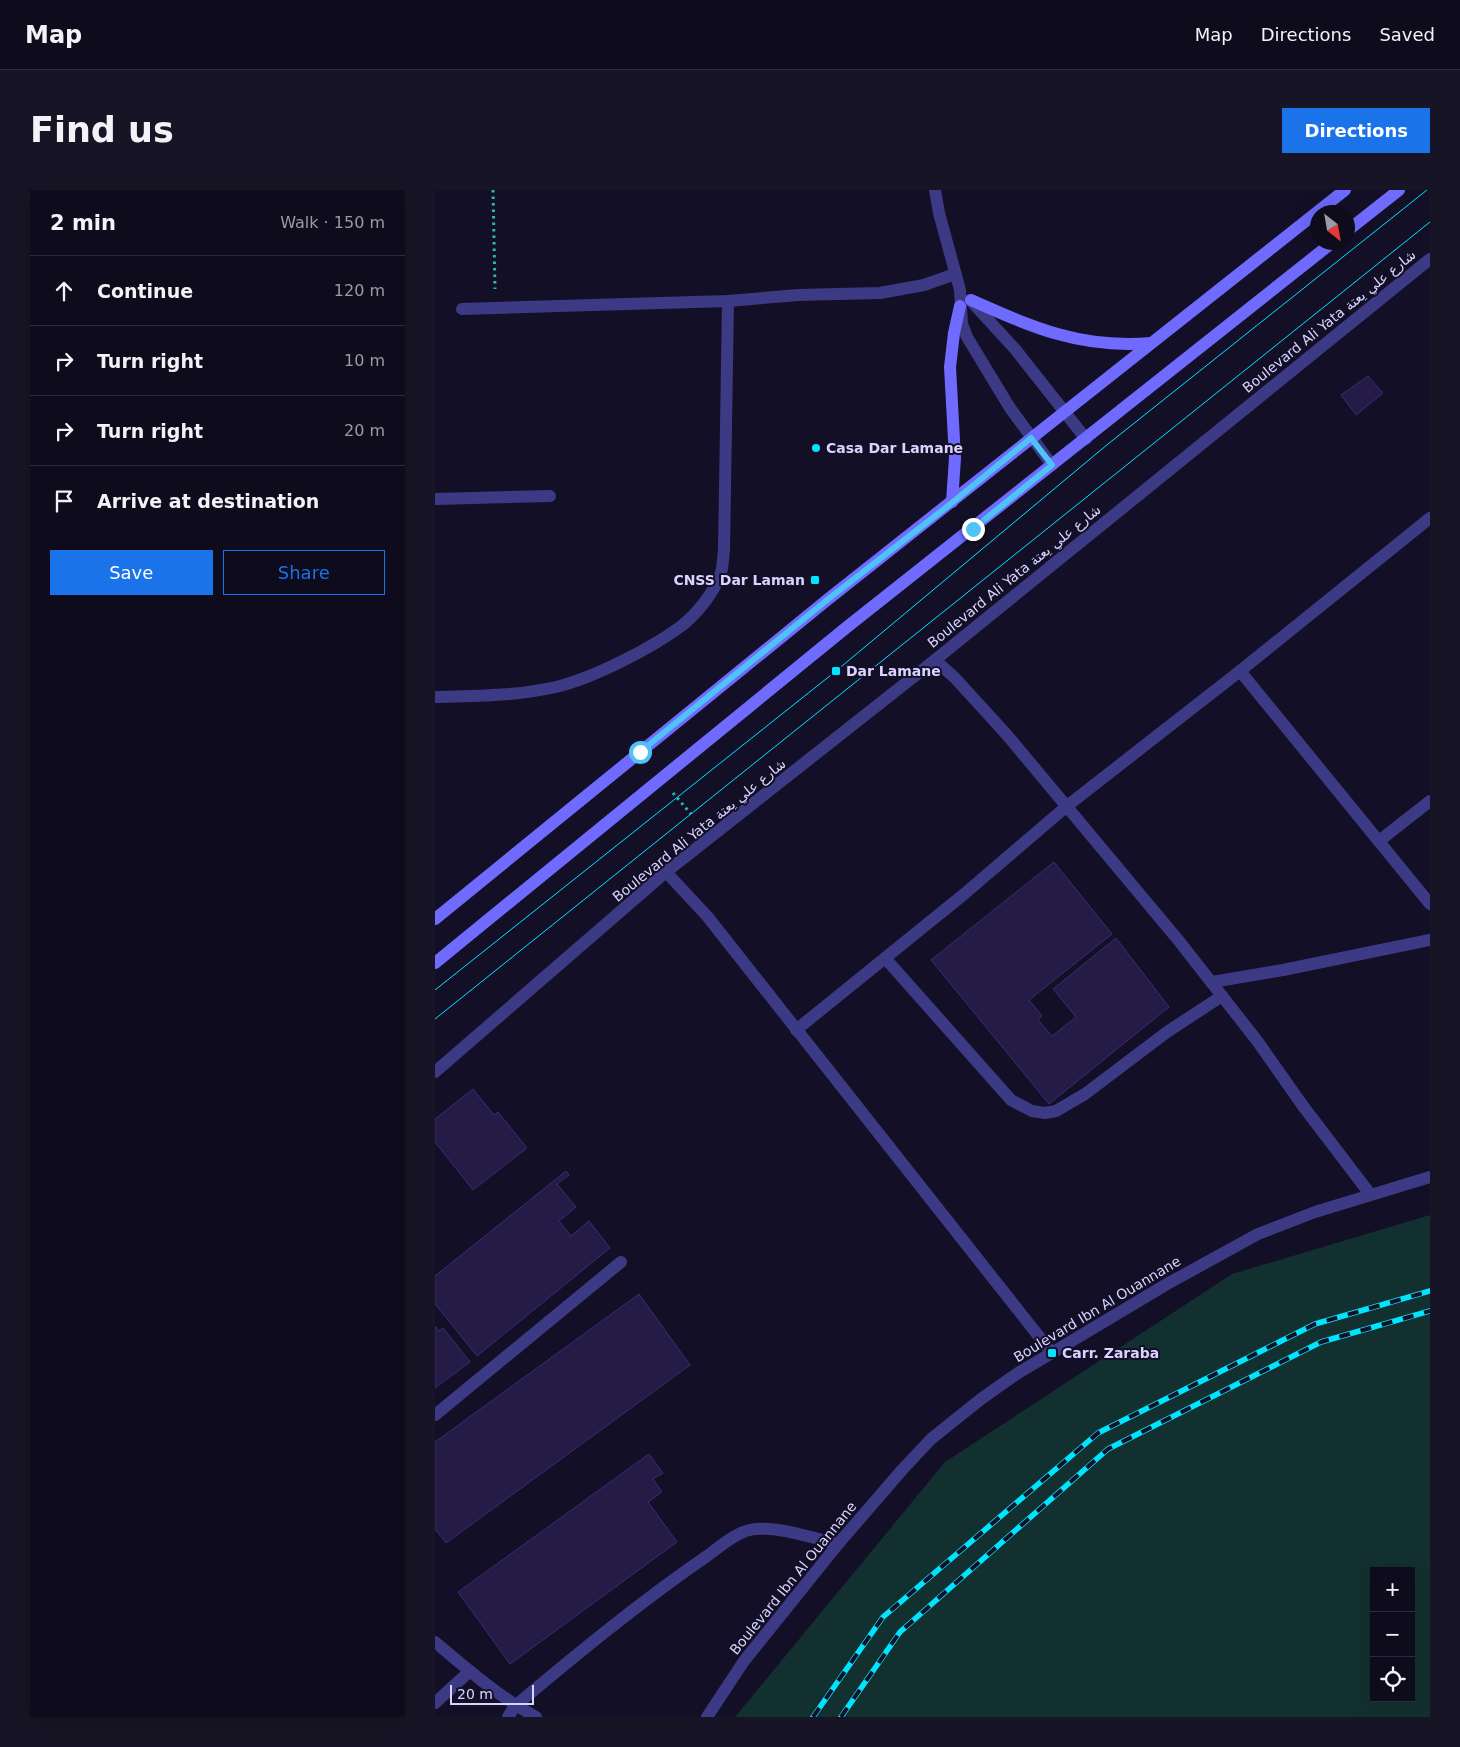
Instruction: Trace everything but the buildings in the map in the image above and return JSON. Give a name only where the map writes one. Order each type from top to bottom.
[{"type":"main road","points":[[435,919],[827,600],[1345,190]]},
{"type":"main road","points":[[1355,225],[1399,190]]},
{"type":"main road","points":[[435,963],[847,627],[1323,250]]},
{"type":"main road","points":[[953,502],[955,458],[950,367],[953,333],[965,303],[1055,334],[1086,342],[1125,345],[1151,343]]},
{"type":"street","points":[[935,190],[955,274],[965,303],[1015,349],[1086,439]]},
{"type":"street","name":"Boulevard Ali Yata شارع علي يعتة","points":[[435,1072],[666,872],[935,660],[1430,259]]},
{"type":"street","points":[[462,309],[728,301],[798,295],[880,293],[925,285],[955,274]]},
{"type":"street","points":[[435,697],[511,694],[558,686],[598,672],[645,649],[681,626],[702,605],[721,573],[724,550],[728,301]]},
{"type":"street","points":[[965,303],[962,324],[976,355],[1010,408],[1052,465]]},
{"type":"street","points":[[435,499],[550,496]]},
{"type":"street","points":[[796,1030],[1067,806],[1240,672],[1430,518]]},
{"type":"street","points":[[935,660],[955,678],[1007,735],[1212,982],[1370,1194]]},
{"type":"street","points":[[1240,672],[1430,904]]},
{"type":"street","points":[[1379,841],[1430,801]]},
{"type":"street","points":[[666,872],[707,916],[1052,1353]]},
{"type":"street","points":[[1212,982],[1283,970],[1430,940]]},
{"type":"street","points":[[885,958],[1011,1100],[1033,1111],[1045,1113],[1056,1111],[1085,1094],[1167,1032],[1222,996]]},
{"type":"street","name":"Boulevard Ibn Al Ouannane","points":[[707,1717],[744,1661],[838,1544],[931,1439],[981,1399],[1018,1373],[1167,1284],[1258,1234],[1315,1212],[1430,1177]]},
{"type":"street","points":[[435,1415],[621,1262]]},
{"type":"street","points":[[508,1717],[515,1706],[606,1630],[683,1572],[741,1532],[755,1529],[779,1530],[838,1544]]},
{"type":"street","points":[[435,1642],[515,1706],[536,1717]]},
{"type":"street","points":[[435,1703],[470,1671]]},
{"type":"path","points":[[493,190],[495,308]]},
{"type":"green space","points":[[1430,1215],[1430,1717],[735,1717],[945,1462],[1232,1274]]},
{"type":"tram line","points":[[435,990],[836,671],[1108,444],[1427,190]]},
{"type":"tram line","points":[[435,1019],[1430,222]]},
{"type":"railway","points":[[813,1717],[883,1617],[1098,1433],[1315,1324],[1430,1291]]},
{"type":"railway","points":[[841,1717],[900,1632],[1108,1449],[1321,1342],[1430,1311]]},
{"type":"place","name":"Casa Dar Lamane","points":[[816,448]]},
{"type":"place","name":"CNSS Dar Laman","points":[[815,580]]},
{"type":"place","name":"Dar Lamane","points":[[836,671]]},
{"type":"place","name":"Carr. Zaraba","points":[[1052,1353]]},
{"type":"route","points":[[640,752],[1031,438],[1052,465],[973,529]]}]
